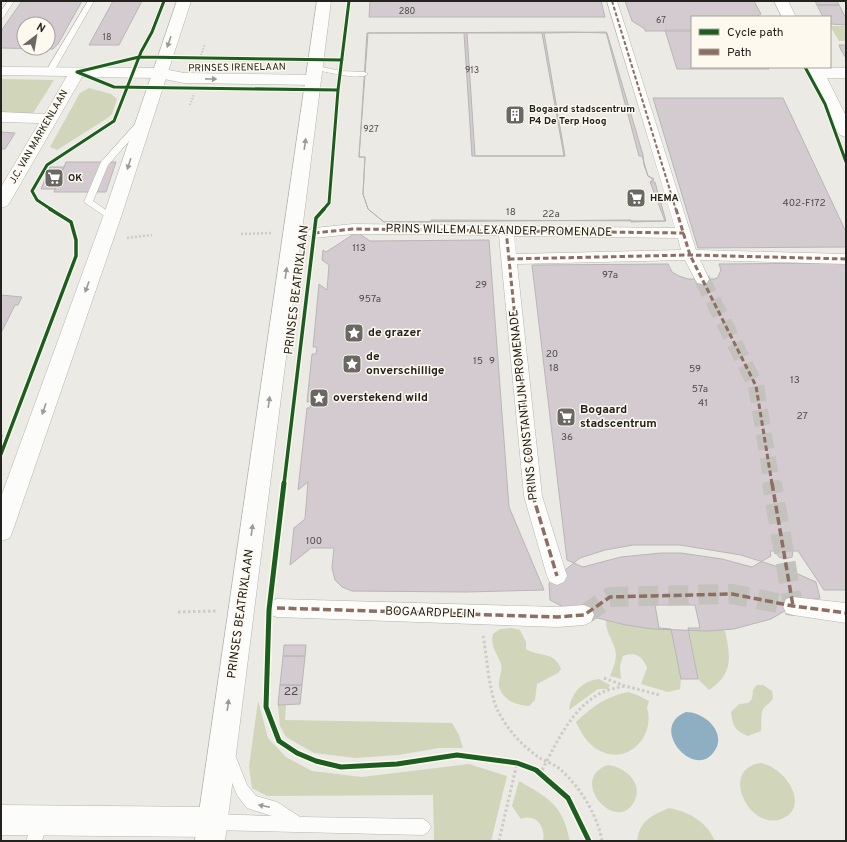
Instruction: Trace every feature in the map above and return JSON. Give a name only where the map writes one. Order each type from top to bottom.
[{"type":"main road","points":[[1,530],[112,217],[161,66],[184,1]]},
{"type":"main road","name":"PRINSES BEATRIXLAAN","points":[[211,832],[324,1]]},
{"type":"main road","points":[[781,1],[788,16]]},
{"type":"main road","name":"PRINSES IRENELAAN","points":[[1,71],[77,72],[161,66],[184,78],[315,73]]},
{"type":"main road","points":[[815,70],[846,73]]},
{"type":"main road","points":[[815,70],[846,132]]},
{"type":"main road","name":"J.C. VAN MARKENLAAN","points":[[1,202],[51,119],[77,72]]},
{"type":"main road","points":[[828,94],[846,95]]},
{"type":"main road","points":[[1,117],[51,119]]},
{"type":"main road","points":[[1,820],[37,831],[211,832]]},
{"type":"street","points":[[612,1],[690,255],[702,279]]},
{"type":"street","name":"PRINS WILLEM ALEXANDER PROMENADE","points":[[314,233],[353,229],[684,233]]},
{"type":"street","name":"PRINS CONSTANTIJN PROMENADE","points":[[506,230],[533,496],[557,576]]},
{"type":"street","name":"PRINS WILLEM ALEXANDER PROMENADE","points":[[509,259],[690,255],[846,259]]},
{"type":"street","points":[[793,606],[846,613]]},
{"type":"street","name":"BOGAARDPLEIN","points":[[277,608],[557,617],[584,615]]},
{"type":"lane","points":[[1,17],[11,1]]},
{"type":"lane","points":[[50,71],[91,1]]},
{"type":"lane","points":[[315,73],[364,74]]},
{"type":"lane","points":[[315,73],[341,73]]},
{"type":"lane","points":[[112,217],[88,202],[104,164],[143,121]]},
{"type":"lane","points":[[223,743],[242,790],[252,803],[272,807],[298,824]]},
{"type":"lane","points":[[211,832],[298,824],[423,827]]},
{"type":"path","points":[[200,58],[204,44]]},
{"type":"path","points":[[161,66],[200,58],[208,58]]},
{"type":"path","points":[[6,442],[11,429]]},
{"type":"path","points":[[1,436],[8,436]]},
{"type":"path","points":[[662,596],[664,605]]},
{"type":"path","points":[[481,614],[490,683],[497,710],[515,736],[547,762],[561,770],[581,794],[600,830],[602,841]]},
{"type":"path","points":[[604,678],[625,686],[660,695]]},
{"type":"path","points":[[540,774],[573,717],[600,694],[625,686]]},
{"type":"path","points":[[510,762],[523,766]]},
{"type":"path","points":[[499,841],[517,763]]},
{"type":"path","points":[[536,770],[546,779]]},
{"type":"green space","points":[[831,26],[846,26],[846,41],[839,41]]},
{"type":"green space","points":[[1,79],[54,80],[32,115],[1,114]]},
{"type":"green space","points":[[89,88],[111,94],[117,99],[112,114],[57,150],[50,147],[80,93]]},
{"type":"green space","points":[[606,620],[626,625],[671,629],[681,679],[680,689],[668,692],[641,684],[647,668],[641,658],[632,654],[623,656],[620,666],[621,679],[610,676],[615,663],[616,654],[607,629]]},
{"type":"green space","points":[[512,628],[520,630],[526,642],[526,649],[555,659],[561,669],[558,673],[537,684],[535,700],[529,706],[510,701],[503,695],[499,686],[501,664],[493,646],[493,634],[500,629]]},
{"type":"green space","points":[[689,630],[725,631],[729,657],[728,664],[722,678],[709,690],[698,679]]},
{"type":"green space","points":[[599,679],[610,685],[608,689],[598,689],[569,710],[572,698],[578,689],[587,682]]},
{"type":"green space","points":[[757,685],[763,685],[772,691],[773,698],[763,710],[761,731],[748,736],[740,732],[735,727],[731,712],[739,704],[748,703],[752,699],[753,690]]},
{"type":"green space","points":[[628,692],[649,701],[647,708],[649,717],[648,727],[644,736],[632,749],[624,753],[615,755],[600,751],[587,740],[576,722],[599,703]]},
{"type":"green space","points":[[258,701],[268,738],[286,757],[312,771],[362,777],[469,764],[507,776],[491,841],[434,841],[433,795],[267,796],[252,788],[249,767]]},
{"type":"green space","points":[[278,705],[286,705],[285,720],[452,723],[459,735],[463,748],[439,748],[398,755],[356,758],[314,753],[286,737],[280,726]]},
{"type":"green space","points":[[761,763],[771,766],[779,772],[787,780],[792,789],[795,798],[794,806],[790,814],[781,819],[769,820],[759,816],[750,808],[743,798],[740,787],[742,776],[748,768]]},
{"type":"green space","points":[[608,765],[621,769],[635,782],[637,788],[634,802],[626,810],[617,812],[607,808],[599,801],[593,792],[592,781],[597,772]]},
{"type":"green space","points":[[519,781],[547,798],[559,811],[567,829],[570,841],[543,841],[543,831],[539,822],[531,818],[521,819],[512,806]]},
{"type":"green space","points":[[669,808],[696,818],[707,828],[715,841],[637,841],[638,834],[644,823],[652,816]]},
{"type":"water","points":[[686,712],[693,713],[707,720],[713,725],[716,732],[718,739],[717,746],[713,753],[705,759],[695,760],[686,755],[678,748],[673,738],[671,728],[675,719]]},
{"type":"building","points":[[22,1],[82,1],[56,46],[56,16],[16,16],[16,48],[1,48],[1,31]]},
{"type":"building","points":[[113,1],[142,1],[119,45],[89,45]]},
{"type":"building","points":[[370,1],[601,1],[605,17],[369,17]]},
{"type":"building","points":[[625,1],[754,1],[761,14],[758,16],[691,16],[691,31],[645,31],[645,29],[632,21]]},
{"type":"building","points":[[815,1],[837,1],[839,5],[817,5]]},
{"type":"building","points":[[817,5],[839,5],[846,18],[846,25],[831,24],[831,16],[822,16]]},
{"type":"building","points":[[665,30],[691,30],[691,68],[769,69],[677,69]]},
{"type":"building","points":[[606,32],[639,156],[642,156],[648,176],[654,179],[650,182],[655,182],[666,221],[384,222],[368,209],[363,194],[365,157],[359,157],[368,33],[464,33],[472,156],[565,156],[544,33]]},
{"type":"building","points":[[367,33],[607,33],[643,155],[644,165],[648,176],[654,180],[650,182],[665,221],[431,220],[431,222],[384,222],[368,209],[363,194],[365,157],[359,157]]},
{"type":"building","name":"Bogaard stadscentrum P4 De Terp Hoog","points":[[467,33],[542,33],[564,156],[475,156]]},
{"type":"building","points":[[839,45],[846,45],[846,58],[841,50]]},
{"type":"building","points":[[653,98],[783,98],[846,232],[846,247],[698,248]]},
{"type":"building","points":[[1,132],[15,133],[5,149],[1,149]]},
{"type":"building","points":[[66,162],[116,162],[106,192],[54,192]]},
{"type":"building","points":[[50,167],[64,167],[55,189],[41,189]]},
{"type":"building","points":[[357,232],[370,241],[489,240],[509,507],[544,590],[466,592],[352,591],[342,587],[335,580],[332,568],[334,548],[311,548],[290,565],[294,528],[305,519],[308,482],[298,490],[307,408],[310,408],[311,401],[307,402],[312,354],[316,354],[317,347],[313,347],[319,284],[327,290],[329,265],[322,260],[323,250],[326,252]]},
{"type":"building","points":[[844,263],[846,265],[846,590],[824,590],[798,551],[793,551],[792,557],[785,559],[779,557],[775,551],[770,551],[771,556],[752,567],[722,559],[681,553],[661,553],[621,557],[583,567],[567,560],[532,265],[668,264],[672,272],[688,279],[715,279],[718,277],[721,270],[719,264]]},
{"type":"building","points":[[1,295],[22,297],[18,305],[15,305],[1,333]]},
{"type":"building","points":[[633,545],[680,545],[741,555],[791,571],[816,582],[820,598],[800,602],[771,619],[734,629],[707,631],[653,629],[626,625],[573,612],[550,600],[549,583],[580,558],[605,550]]},
{"type":"building","points":[[655,605],[695,605],[700,628],[688,628],[698,679],[681,679],[671,629],[659,628]]},
{"type":"building","points":[[284,645],[306,645],[305,656],[283,656]]},
{"type":"building","points":[[283,656],[305,656],[302,685],[280,685]]},
{"type":"building","points":[[280,685],[302,685],[300,704],[278,705]]},
{"type":"tunnel","points":[[702,279],[756,386],[772,484]]},
{"type":"tunnel","points":[[584,615],[610,597],[732,594],[793,606],[772,483]]},
{"type":"marked path","points":[[612,1],[690,255],[756,386],[793,606]]},
{"type":"marked path","points":[[314,233],[353,229],[684,233]]},
{"type":"marked path","points":[[506,230],[533,496],[557,576]]},
{"type":"marked path","points":[[509,259],[690,255],[846,259]]},
{"type":"marked path","points":[[277,608],[557,617],[584,615],[610,597],[732,594],[793,606],[846,613]]},
{"type":"cycle path","points":[[1,454],[76,256],[76,240],[71,222],[37,200],[32,191],[47,165],[114,121],[141,52],[152,32],[164,1]]},
{"type":"cycle path","points":[[349,1],[338,90],[329,203],[316,218],[269,610],[266,707],[279,741],[297,753],[316,761],[341,767],[397,764],[457,755],[517,763],[536,770],[568,798],[589,841]]},
{"type":"cycle path","points":[[77,72],[139,57],[342,60]]},
{"type":"cycle path","points":[[806,68],[825,104],[846,162]]},
{"type":"cycle path","points":[[77,72],[114,87],[338,90]]},
{"type":"place","name":"Bogaard stadscentrum P4 De Terp Hoog","points":[[515,115]]},
{"type":"place","name":"OK","points":[[54,178]]},
{"type":"place","name":"HEMA","points":[[636,198]]},
{"type":"place","name":"de grazer","points":[[354,333]]},
{"type":"place","name":"de onverschillige","points":[[352,364]]},
{"type":"place","name":"overstekend wild","points":[[319,398]]},
{"type":"place","name":"Bogaard stadscentrum","points":[[566,417]]}]
